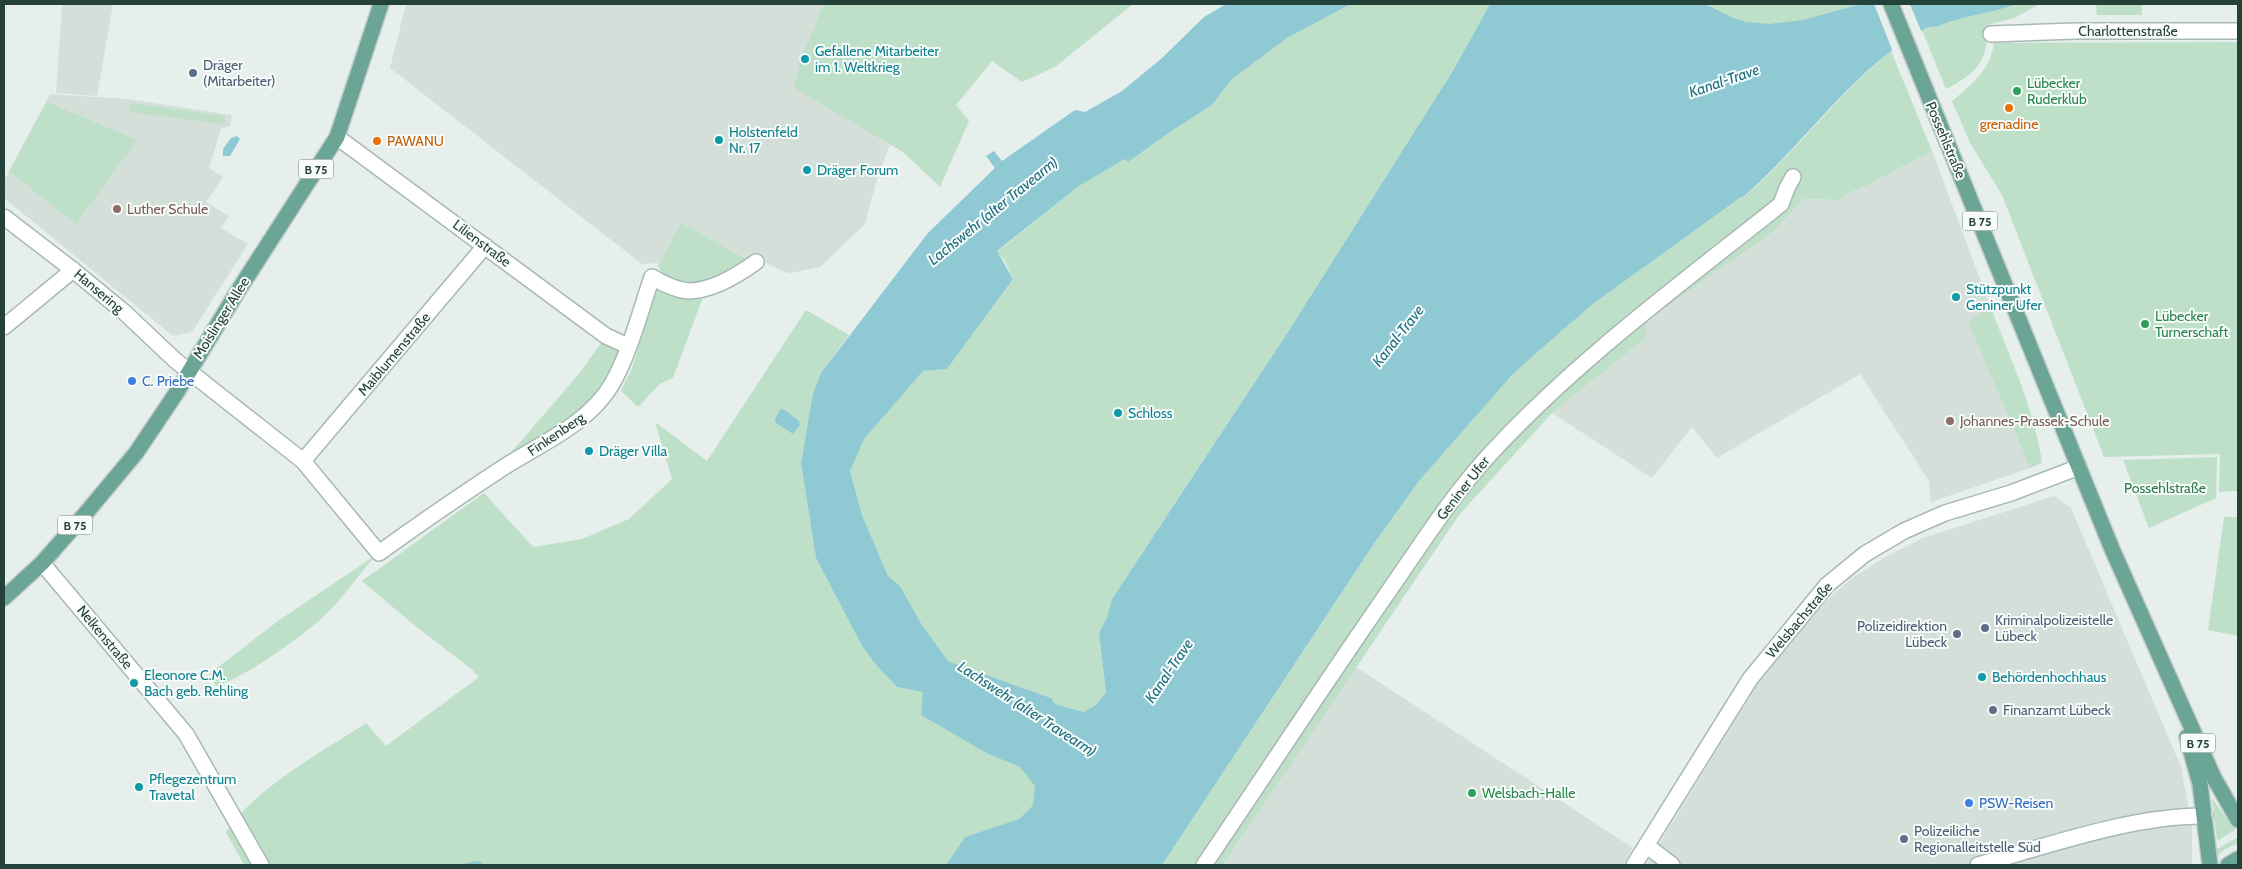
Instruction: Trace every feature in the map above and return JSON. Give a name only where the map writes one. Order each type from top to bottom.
[{"type":"main road","name":"Moislinger Allee","points":[[4,598],[42,563],[136,453],[177,392],[236,294],[337,137],[381,4]]},
{"type":"main road","name":"Possehlstraße","points":[[1891,4],[2079,467],[2162,665],[2214,778],[2238,820]]},
{"type":"main road","name":"Possehlstraße","points":[[2162,665],[2195,764],[2205,816],[2210,865]]},
{"type":"main road","points":[[2228,865],[2238,859]]},
{"type":"street","name":"Charlottenstraße","points":[[1991,34],[2018,32],[2238,31]]},
{"type":"street","name":"Lilienstraße","points":[[337,137],[606,336],[628,346]]},
{"type":"street","name":"Geniner Ufer","points":[[1204,865],[1387,594],[1448,507],[1490,454],[1543,400],[1629,326],[1781,204],[1793,177]]},
{"type":"street","name":"Hansering","points":[[4,217],[73,270],[188,371],[302,461],[379,553]]},
{"type":"street","name":"Maiblumenstraße","points":[[302,461],[485,246]]},
{"type":"street","name":"Finkenberg","points":[[379,553],[503,468],[562,432],[594,407],[612,384],[628,346],[652,278],[688,291],[735,278],[756,262]]},
{"type":"street","points":[[4,327],[73,270]]},
{"type":"street","name":"Welsbachstraße","points":[[1634,865],[1750,679],[1827,585],[1865,554],[1904,530],[1941,514],[2011,492],[2079,467]]},
{"type":"street","name":"Nelkenstraße","points":[[42,563],[186,734],[261,865]]},
{"type":"street","points":[[1978,865],[2095,833],[2152,822],[2205,816]]},
{"type":"street","points":[[1647,846],[1672,865]]},
{"type":"shaded area","points":[[62,4],[113,4],[97,96],[56,93]]},
{"type":"shaded area","points":[[406,4],[989,4],[893,136],[877,179],[865,224],[820,267],[790,273],[766,263],[745,258],[681,223],[660,263],[642,264],[390,68]]},
{"type":"shaded area","name":"Luther Schule","points":[[50,94],[128,99],[232,115],[230,126],[221,129],[209,168],[223,177],[206,202],[229,216],[221,228],[248,244],[192,332],[173,336],[4,198],[4,181]]},
{"type":"shaded area","points":[[1932,151],[1991,308],[1969,322],[2030,468],[1931,502],[1929,481],[1860,374],[1717,458],[1692,427],[1652,478],[1552,413],[1646,338],[1645,321],[1774,231],[1803,199],[1841,200],[1847,194]]},
{"type":"shaded area","points":[[2054,496],[2071,508],[2181,767],[2192,827],[2192,865],[1646,865],[1763,675],[1810,616],[1852,578],[1885,557],[1923,538]]},
{"type":"shaded area","points":[[1356,667],[1633,848],[1623,865],[1223,865]]},
{"type":"green space","points":[[824,4],[1133,4],[1055,67],[1022,82],[992,61],[956,105],[969,121],[940,187],[903,152],[794,88],[801,58]]},
{"type":"green space","points":[[1351,4],[1490,4],[1454,69],[1288,332],[1112,599],[1107,617],[1099,633],[1106,692],[1096,705],[1084,712],[1055,704],[1051,698],[948,661],[922,625],[900,586],[888,576],[862,515],[850,471],[863,439],[923,371],[947,369],[1013,279],[1005,261],[997,252],[1079,186],[1125,159],[1128,162],[1212,105],[1231,80],[1287,38]]},
{"type":"green space","points":[[1705,4],[1861,4],[1803,21],[1758,25],[1743,22]]},
{"type":"green space","points":[[2017,4],[2040,4],[2014,18],[1988,25],[1986,48],[1979,64],[1966,77],[1946,89],[1922,30],[1942,25],[1945,22]]},
{"type":"green space","points":[[2096,4],[2142,4],[2142,15],[2097,15]]},
{"type":"green space","name":"Lübecker Turnerschaft","points":[[2238,42],[2238,491],[2219,492],[2220,454],[2104,457],[2002,195],[1970,143],[1952,101],[1979,76],[1989,61],[1994,43]]},
{"type":"green space","points":[[1891,51],[1932,151],[1847,194],[1841,200],[1803,199],[1774,231],[1646,321],[1646,338],[1552,413],[1459,515],[1223,865],[1162,865],[1375,542],[1419,481],[1512,375],[1593,304],[1741,197],[1743,198],[1762,181],[1852,86]]},
{"type":"green space","points":[[47,102],[137,140],[76,224],[9,171]]},
{"type":"green space","points":[[130,103],[225,116],[224,124],[129,112]]},
{"type":"green space","points":[[681,223],[745,258],[742,263],[709,280],[681,283],[672,280],[658,266]]},
{"type":"green space","points":[[657,290],[680,296],[703,297],[673,378],[660,384],[638,407],[621,391],[632,368]]},
{"type":"green space","points":[[1991,308],[2021,384],[2039,443],[2042,463],[2030,468],[1968,321]]},
{"type":"green space","points":[[806,310],[849,335],[821,373],[813,393],[801,463],[816,558],[862,646],[877,666],[897,687],[924,692],[921,715],[988,754],[1020,767],[1036,786],[1033,805],[1019,819],[965,837],[946,865],[244,865],[226,832],[239,815],[272,785],[366,723],[386,746],[479,677],[362,581],[484,493],[533,547],[582,539],[629,519],[672,479],[655,422],[707,461]]},
{"type":"green space","points":[[606,336],[622,344],[612,384],[594,407],[508,456],[579,374]]},
{"type":"green space","name":"Possehlstraße","points":[[2217,457],[2216,498],[2149,528],[2123,460]]},
{"type":"green space","points":[[2224,517],[2238,517],[2238,636],[2208,630]]},
{"type":"green space","points":[[379,553],[332,609],[314,625],[257,666],[228,682],[216,686],[209,674],[278,621]]},
{"type":"green space","points":[[2212,798],[2235,830],[2217,841]]},
{"type":"green space","points":[[2238,837],[2238,843],[2217,856],[2217,849]]},
{"type":"water","points":[[1226,4],[1351,4],[1287,38],[1231,80],[1212,105],[1128,162],[1125,159],[1079,186],[997,251],[1013,279],[947,369],[923,371],[864,439],[850,471],[862,515],[888,576],[900,586],[922,625],[948,661],[1051,698],[1055,704],[1084,712],[1096,705],[1106,692],[1099,633],[1107,617],[1112,599],[1288,332],[1454,69],[1490,4],[1705,4],[1733,18],[1746,22],[1769,24],[1803,20],[1861,4],[2017,4],[1927,28],[1898,46],[1852,86],[1764,178],[1742,198],[1593,304],[1512,375],[1419,481],[1375,542],[1162,865],[946,865],[965,837],[1019,819],[1033,805],[1035,786],[1020,767],[988,754],[921,715],[923,692],[897,687],[877,666],[862,646],[816,558],[801,463],[813,393],[821,373],[928,233],[995,168],[986,156],[994,151],[1002,161],[1075,110],[1085,112],[1122,91],[1161,59],[1204,17]]},
{"type":"water","points":[[237,136],[240,139],[230,156],[223,156],[223,149],[231,138]]},
{"type":"water","points":[[780,409],[785,410],[799,421],[800,425],[793,434],[776,423],[775,420]]},
{"type":"pier","points":[[1874,4],[1910,4],[1922,33],[1893,52]]},
{"type":"waterway","points":[[467,865],[478,863],[481,865]]},
{"type":"place","name":"Gefallene Mitarbeiter im 1. Weltkrieg","points":[[805,59]]},
{"type":"place","name":"Dräger (Mitarbeiter)","points":[[193,73]]},
{"type":"place","name":"Lübecker Ruderklub","points":[[2017,91]]},
{"type":"place","name":"grenadine","points":[[2009,108]]},
{"type":"place","name":"Holstenfeld Nr. 17","points":[[719,140]]},
{"type":"place","name":"PAWANU","points":[[377,141]]},
{"type":"place","name":"Dräger Forum","points":[[807,170]]},
{"type":"place","name":"Luther Schule","points":[[117,209]]},
{"type":"place","name":"Stützpunkt Geniner Ufer","points":[[1956,297]]},
{"type":"place","name":"Lübecker Turnerschaft","points":[[2145,324]]},
{"type":"place","name":"C. Priebe","points":[[132,381]]},
{"type":"place","name":"Schloss","points":[[1118,413]]},
{"type":"place","name":"Johannes-Prassek-Schule","points":[[1950,421]]},
{"type":"place","name":"Dräger Villa","points":[[589,451]]},
{"type":"place","name":"Kriminalpolizeistelle Lübeck","points":[[1985,628]]},
{"type":"place","name":"Polizeidirektion Lübeck","points":[[1957,634]]},
{"type":"place","name":"Behördenhochhaus","points":[[1982,677]]},
{"type":"place","name":"Eleonore C.M. Bach geb. Rehling","points":[[134,683]]},
{"type":"place","name":"Finanzamt Lübeck","points":[[1993,710]]},
{"type":"place","name":"Pflegezentrum Travetal","points":[[139,787]]},
{"type":"place","name":"Welsbach-Halle","points":[[1472,793]]},
{"type":"place","name":"PSW-Reisen","points":[[1969,803]]},
{"type":"place","name":"Polizeiliche Regionalleitstelle Süd","points":[[1904,839]]},
{"type":"water label","name":"Kanal-Trave","points":[[1724,81]]},
{"type":"water label","name":"Lachswehr (alter Travearm)","points":[[993,211]]},
{"type":"water label","name":"Kanal-Trave","points":[[1398,336]]},
{"type":"water label","name":"Kanal-Trave","points":[[1169,671]]},
{"type":"water label","name":"Lachswehr (alter Travearm)","points":[[1027,709]]}]
